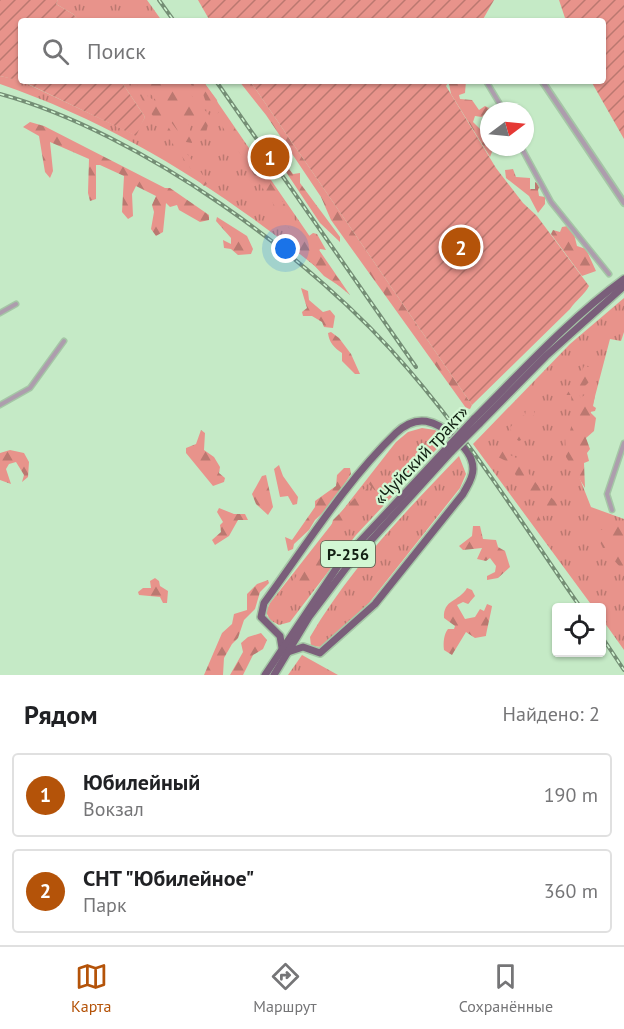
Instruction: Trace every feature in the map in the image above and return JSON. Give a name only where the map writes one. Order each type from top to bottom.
[{"type":"highway","name":"«Чуйский тракт»","points":[[477,422],[541,351],[602,295],[624,279]]},
{"type":"highway","name":"«Чуйский тракт»","points":[[265,675],[346,568],[450,449],[546,356],[624,286]]},
{"type":"highway","points":[[422,420],[439,425],[466,449],[471,460],[472,477],[463,494],[375,604],[323,652],[317,653],[309,649],[300,647],[285,650],[281,638],[261,618],[264,603],[359,474],[396,433],[409,423],[422,420]]},
{"type":"highway","points":[[274,631],[299,628],[303,641],[309,649]]},
{"type":"highway","name":"«Чуйский тракт»","points":[[274,675],[285,650]]},
{"type":"street","points":[[488,84],[499,102]]},
{"type":"street","points":[[544,84],[624,203]]},
{"type":"street","points":[[526,156],[552,202],[609,274]]},
{"type":"street","points":[[0,314],[16,304]]},
{"type":"street","points":[[0,405],[30,388],[64,341]]},
{"type":"street","points":[[612,510],[606,494],[624,443]]},
{"type":"green space","points":[[0,0],[58,0],[56,4],[76,18],[18,18],[18,80],[0,76]]},
{"type":"green space","points":[[58,0],[147,0],[160,18],[76,18],[56,4]]},
{"type":"green space","points":[[198,0],[494,0],[484,18],[208,18]]},
{"type":"green space","points":[[559,0],[624,0],[624,139],[593,84],[606,84],[606,18],[565,18]]},
{"type":"green space","points":[[0,76],[18,80],[18,84],[27,84],[135,135],[145,117],[123,84],[205,84],[350,295],[270,231],[186,174],[97,124],[0,84]]},
{"type":"green space","points":[[28,84],[123,84],[145,117],[136,136]]},
{"type":"green space","points":[[142,84],[182,84],[210,116],[206,133],[202,135],[191,120],[188,120],[192,143],[186,142],[168,118],[166,121],[169,129],[201,172],[207,184],[204,186],[140,95],[143,93],[158,103]]},
{"type":"green space","points":[[191,84],[205,84],[217,100],[219,112],[217,114],[209,111],[203,94],[197,95]]},
{"type":"green space","points":[[241,84],[252,84],[472,405],[470,409],[466,408],[331,220],[321,197],[266,115]]},
{"type":"green space","points":[[252,84],[447,84],[446,86],[480,142],[480,156],[489,156],[589,286],[570,309],[472,405]]},
{"type":"green space","points":[[449,84],[466,84],[465,93],[459,95],[460,99],[472,100],[480,109],[480,117],[475,116],[473,122],[480,129],[480,141],[451,94]]},
{"type":"green space","points":[[223,116],[227,117],[302,231],[309,236],[313,233],[317,234],[326,250],[320,249],[318,253],[341,282],[341,287],[324,276],[299,249],[299,237],[289,228],[220,123]]},
{"type":"green space","points":[[30,122],[44,126],[165,188],[170,188],[209,215],[209,220],[200,222],[179,210],[177,205],[170,207],[166,203],[163,232],[156,236],[151,229],[154,212],[152,205],[156,196],[136,186],[132,194],[133,216],[128,219],[122,212],[124,176],[100,165],[96,165],[96,199],[90,201],[88,193],[89,159],[50,142],[53,171],[50,178],[45,172],[39,136],[23,127]]},
{"type":"green space","points":[[278,155],[293,174],[300,173],[300,183],[340,237],[340,242],[320,223],[278,160]]},
{"type":"green space","points":[[513,169],[516,177],[530,178],[530,189],[535,189],[535,182],[540,185],[539,196],[545,197],[545,204],[538,213],[529,196],[506,178],[505,170]]},
{"type":"green space","points":[[217,217],[247,236],[253,249],[251,254],[238,255],[231,249],[224,248],[223,240],[231,244],[231,238],[216,221]]},
{"type":"green space","points":[[568,226],[574,234],[577,246],[586,249],[596,271],[582,276],[551,234],[553,230],[560,232],[562,227]]},
{"type":"green space","points":[[301,288],[308,291],[309,300],[323,312],[330,310],[335,316],[333,328],[324,327],[322,322],[312,316],[303,316],[302,312],[307,308]]},
{"type":"green space","points":[[624,298],[624,332],[621,341],[610,339],[576,469],[591,507],[624,519],[624,650],[606,625],[606,603],[590,603],[473,444],[570,344]]},
{"type":"green space","points":[[331,332],[339,338],[351,354],[360,374],[355,374],[342,361],[342,353],[329,339],[328,333]]},
{"type":"green space","points":[[584,366],[589,367],[591,380],[578,393],[581,398],[590,390],[595,396],[593,406],[596,408],[595,411],[590,412],[596,418],[594,431],[586,438],[590,449],[587,453],[589,461],[584,463],[585,488],[566,457],[565,434],[570,431],[573,420],[571,395],[562,393],[562,389],[578,381]]},
{"type":"green space","points":[[530,407],[534,409],[534,415],[526,421],[523,439],[519,441],[514,438],[510,428],[517,418],[525,415],[526,409]]},
{"type":"green space","points":[[422,428],[435,430],[446,439],[356,535],[290,622],[279,625],[270,620],[266,612],[270,603],[396,442],[408,432]]},
{"type":"green space","points":[[201,430],[205,433],[204,450],[214,457],[220,467],[219,473],[225,478],[224,482],[213,486],[186,453],[186,448],[196,444]]},
{"type":"green space","points":[[501,444],[506,446],[510,455],[523,461],[533,480],[560,505],[548,516],[543,515],[542,523],[547,525],[543,533],[535,524],[539,515],[538,503],[543,501],[521,488],[515,474],[516,466],[498,457],[497,448]]},
{"type":"green space","points":[[10,450],[24,453],[29,462],[28,477],[22,482],[24,475],[16,462],[9,464],[6,469],[11,484],[0,480],[0,453]]},
{"type":"green space","points":[[459,456],[466,474],[460,488],[369,603],[322,647],[311,646],[310,637],[342,588],[399,520]]},
{"type":"green space","points":[[279,465],[283,476],[298,497],[297,504],[293,505],[288,496],[280,497],[274,469]]},
{"type":"green space","points":[[344,468],[350,468],[351,474],[330,506],[294,544],[293,549],[288,551],[285,537],[292,540],[315,507],[315,501],[336,486],[337,475]]},
{"type":"green space","points":[[376,469],[380,476],[388,478],[395,486],[388,494],[380,496],[368,483]]},
{"type":"green space","points":[[266,475],[273,507],[268,515],[256,504],[252,494],[262,476]]},
{"type":"green space","points":[[365,488],[368,490],[367,496],[359,509],[333,544],[329,548],[320,549],[319,545],[330,531],[333,520]]},
{"type":"green space","points":[[219,508],[234,514],[245,514],[248,520],[238,520],[229,536],[215,545],[212,540],[221,532],[220,525],[223,522],[217,512]]},
{"type":"green space","points":[[611,521],[616,526],[624,524],[624,574],[618,573],[620,567],[612,558],[614,555],[610,547],[603,548],[599,540],[595,541],[591,537],[593,527],[597,525],[601,530],[605,529]]},
{"type":"green space","points":[[473,526],[480,526],[483,539],[496,540],[498,547],[505,551],[510,567],[498,578],[487,580],[487,576],[495,572],[496,566],[490,558],[486,561],[477,559],[482,548],[463,550],[459,546],[472,536]]},
{"type":"green space","points":[[318,550],[324,556],[323,561],[312,581],[310,590],[302,593],[300,588],[293,587],[292,583],[309,556]]},
{"type":"green space","points":[[155,578],[159,581],[160,586],[168,591],[167,603],[163,603],[160,597],[139,595],[138,592],[143,588],[151,588],[150,581]]},
{"type":"green space","points":[[268,580],[269,583],[260,592],[255,609],[244,620],[238,638],[224,658],[223,675],[204,675],[222,633],[232,624],[234,614],[247,610],[247,594],[257,584]]},
{"type":"green space","points":[[467,588],[472,590],[475,596],[468,604],[463,602],[457,605],[465,619],[475,617],[480,609],[484,611],[487,604],[492,606],[486,636],[475,638],[466,632],[452,655],[444,650],[444,641],[448,629],[454,629],[455,626],[444,618],[444,612],[446,607]]},
{"type":"green space","points":[[261,633],[267,640],[263,649],[253,655],[243,675],[230,675],[243,652],[241,643],[248,637]]},
{"type":"green space","points":[[302,655],[338,675],[288,675]]},
{"type":"railway","points":[[159,0],[172,18]]},
{"type":"railway","points":[[218,84],[416,367]]},
{"type":"railway","points":[[0,94],[54,112],[110,138],[166,169],[222,204],[275,243],[324,285],[369,327],[432,397],[498,486],[578,603]]},
{"type":"railway","points":[[606,643],[624,670]]},
{"type":"place","name":"Юбилейный","points":[[270,157]]},
{"type":"place","name":"СНТ \"Юбилейное\"","points":[[461,247]]}]
